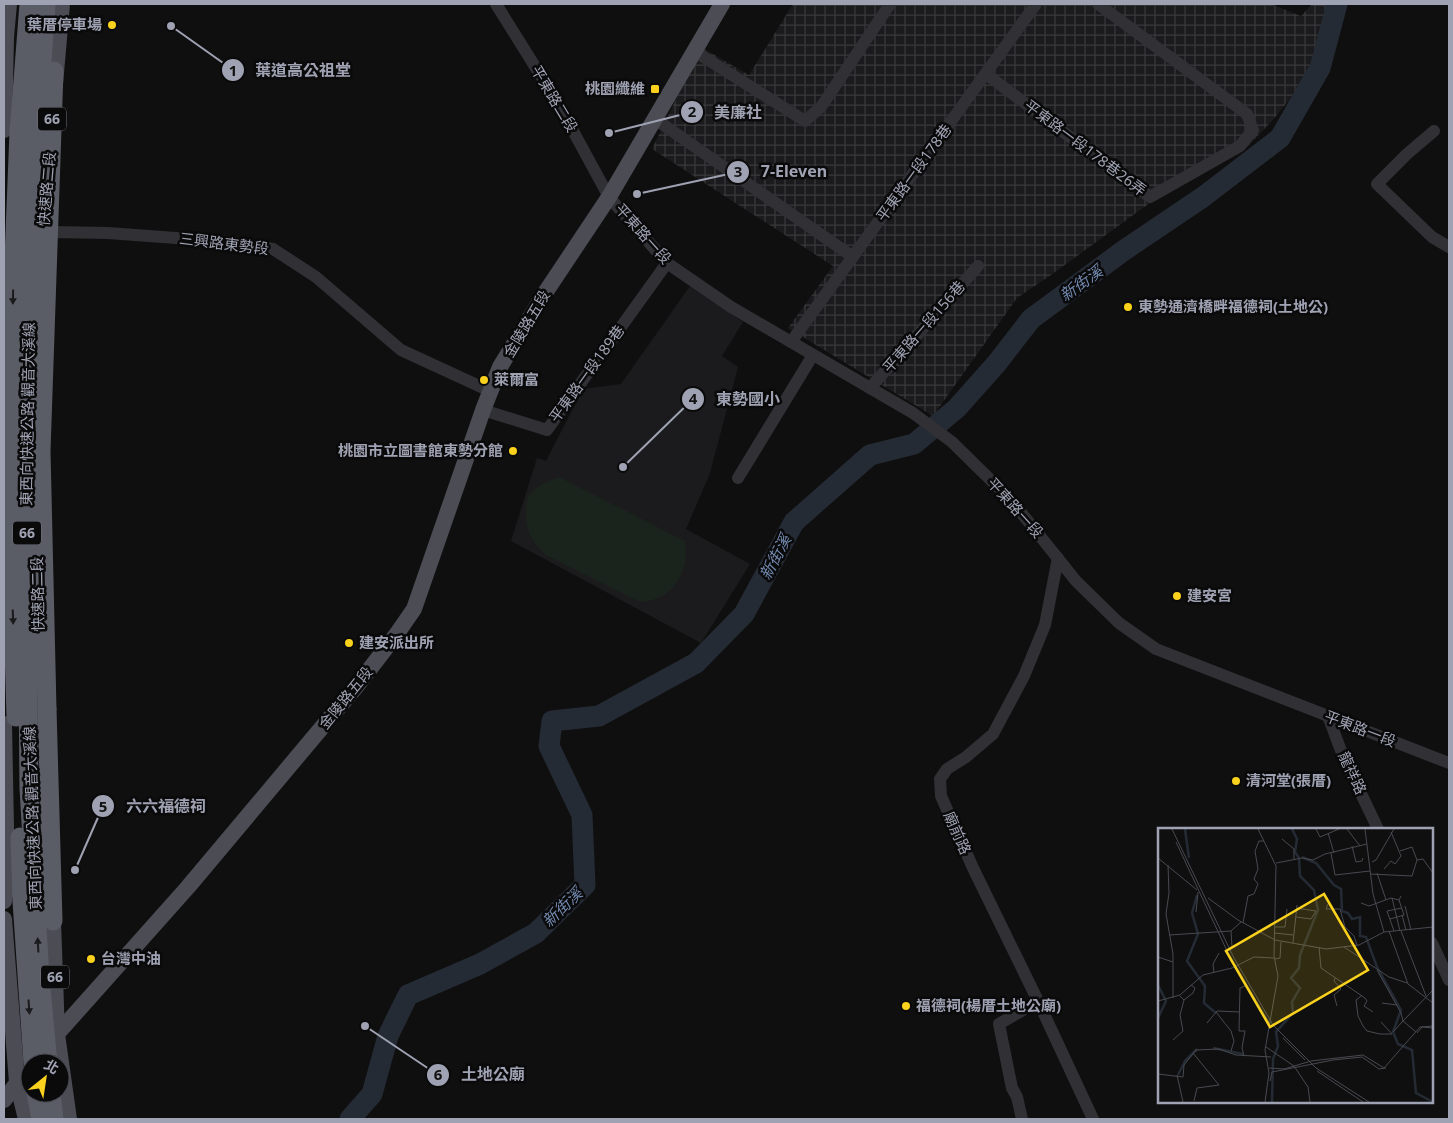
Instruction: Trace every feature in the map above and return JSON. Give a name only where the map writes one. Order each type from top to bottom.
[{"type":"highway","points":[[4,267],[11,73],[22,4]]},
{"type":"highway","name":"東西向快速公路 觀音大溪線","points":[[29,4],[19,132],[14,264],[10,512],[22,901],[32,1053]]},
{"type":"highway","name":"東西向快速公路 觀音大溪線","points":[[46,4],[37,134],[30,302],[26,471],[29,788],[40,978],[47,1053]]},
{"type":"highway","points":[[53,921],[41,451],[56,4]]},
{"type":"highway","points":[[38,1103],[41,1119]]},
{"type":"highway","points":[[52,1103],[54,1119]]},
{"type":"main road","points":[[4,130],[6,37],[9,4]]},
{"type":"main road","name":"快速路二段","points":[[57,1034],[53,921],[43,873],[34,436],[43,234],[62,4]]},
{"type":"main road","name":"金陵路五段","points":[[41,1053],[188,887],[355,688],[414,609],[483,410],[500,367],[545,293],[609,197],[722,4]]},
{"type":"main road","points":[[4,724],[7,880],[4,900]]},
{"type":"main road","points":[[4,919],[17,1082],[26,1119]]},
{"type":"main road","name":"66","points":[[57,1034],[70,1119]]},
{"type":"main road","points":[[4,1100],[20,1078]]},
{"type":"street","name":"平東路二段","points":[[496,4],[559,105],[609,197]]},
{"type":"street","points":[[694,51],[805,122],[821,107],[890,4]]},
{"type":"street","name":"平東路一段178巷","points":[[791,342],[1036,4]]},
{"type":"street","name":"平東路一段178巷26弄","points":[[986,74],[1150,197],[1240,146],[1253,130],[1247,114],[1098,4]]},
{"type":"street","points":[[655,119],[853,257]]},
{"type":"street","points":[[1434,131],[1407,154],[1377,184],[1432,237],[1449,247]]},
{"type":"street","name":"平東路一段","points":[[609,197],[667,263],[731,307],[913,413],[952,442],[1012,500],[1076,581],[1120,624],[1156,649],[1449,763]]},
{"type":"street","name":"三興路東勢段","points":[[4,234],[43,234],[53,232],[108,233],[230,242],[273,249],[316,277],[401,350],[490,391]]},
{"type":"street","name":"平東路一段189巷","points":[[483,410],[547,430],[667,263]]},
{"type":"street","name":"平東路一段156巷","points":[[870,388],[978,266]]},
{"type":"street","points":[[738,478],[813,355]]},
{"type":"street","name":"廟前路","points":[[1058,558],[1045,625],[1024,676],[993,734],[947,770],[940,779],[941,796],[973,868],[1093,1119]]},
{"type":"street","name":"龍祥路","points":[[1328,716],[1343,756],[1378,828]]},
{"type":"street","points":[[1433,945],[1449,980]]},
{"type":"street","points":[[1022,1119],[1017,1097],[1012,1088],[999,1024],[1038,1001]]},
{"type":"shaded area","points":[[793,4],[1271,4],[1301,16],[1312,4],[1333,4],[1319,57],[1304,82],[1271,122],[1247,147],[1147,205],[1017,298],[933,416],[788,328],[833,266],[652,149],[701,47],[749,75]]},
{"type":"shaded area","points":[[690,286],[743,322],[722,356],[738,367],[710,473],[686,529],[750,564],[701,643],[511,541],[537,458],[546,461],[583,389],[621,384]]},
{"type":"shaded area","points":[[559,477],[685,541],[685,563],[677,583],[662,596],[640,602],[546,555],[530,535],[526,517],[527,501],[530,494],[538,487]]},
{"type":"waterway","name":"新街溪","points":[[350,1119],[372,1094],[388,1036],[408,995],[480,964],[536,933],[585,885],[582,815],[549,746],[552,721],[599,716],[696,663],[744,614],[794,522],[870,455],[914,444],[957,408],[997,363],[1031,319],[1123,251],[1203,197],[1280,138],[1320,68],[1337,4]]},
{"type":"place","name":"葉厝停車場","points":[[112,25]]},
{"type":"place","name":"葉道高公祖堂","points":[[171,26]]},
{"type":"place","name":"桃園纖維","points":[[655,89]]},
{"type":"place","name":"美廉社","points":[[609,133]]},
{"type":"place","name":"7-Eleven","points":[[637,194]]},
{"type":"place","name":"東勢通濟橋畔福德祠(土地公)","points":[[1128,307]]},
{"type":"place","name":"萊爾富","points":[[484,380]]},
{"type":"place","name":"桃園市立圖書館東勢分館","points":[[513,451]]},
{"type":"place","name":"東勢國小","points":[[623,467]]},
{"type":"place","name":"建安宮","points":[[1177,596]]},
{"type":"place","name":"建安派出所","points":[[349,643]]},
{"type":"place","name":"清河堂(張厝)","points":[[1236,781]]},
{"type":"place","name":"六六福德祠","points":[[75,870]]},
{"type":"place","name":"台灣中油","points":[[91,959]]},
{"type":"place","name":"福德祠(楊厝土地公廟)","points":[[906,1006]]},
{"type":"place","name":"土地公廟","points":[[365,1026]]}]
